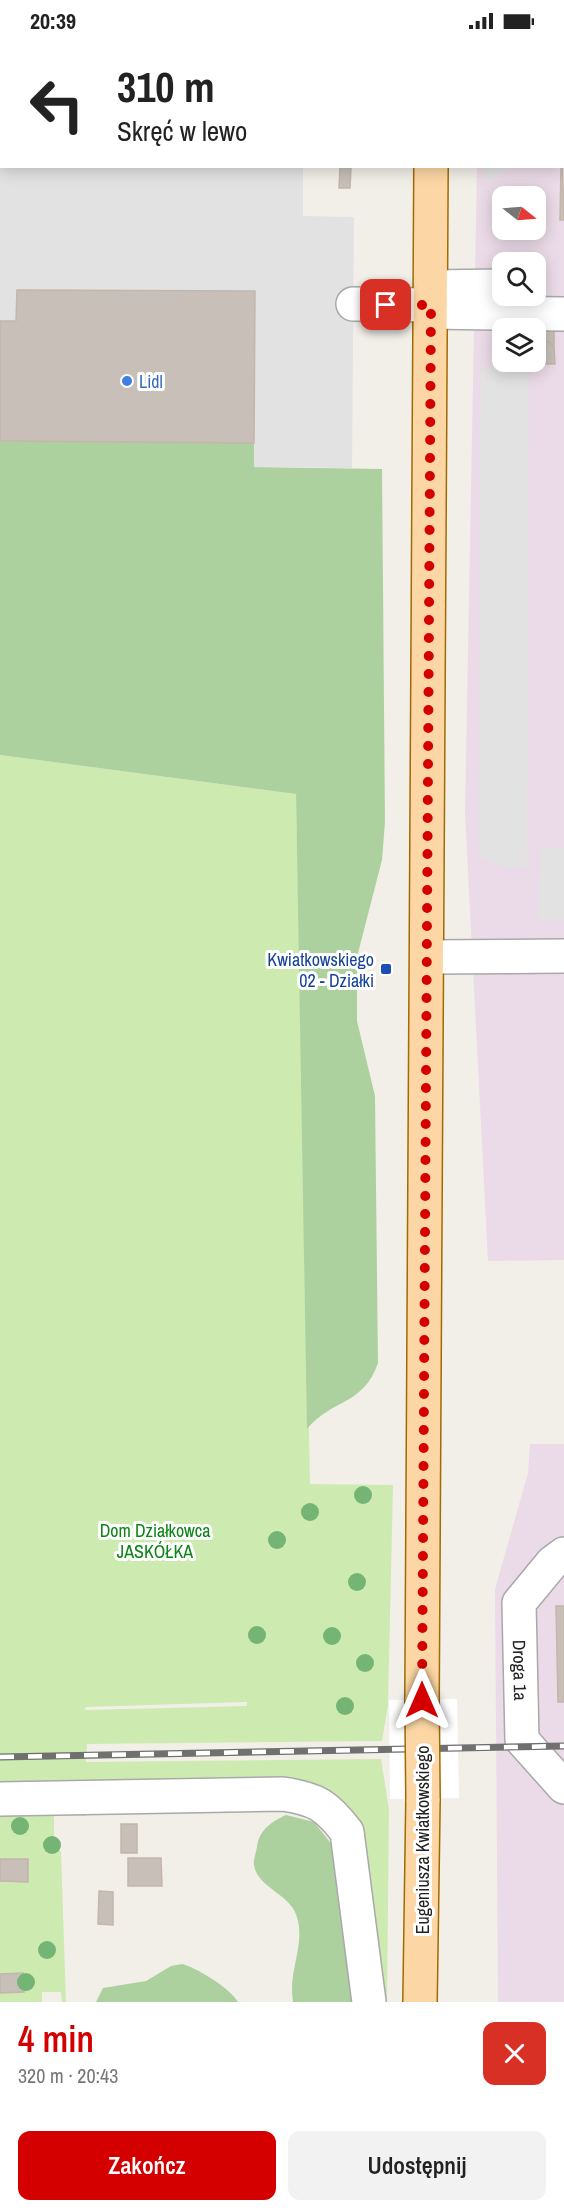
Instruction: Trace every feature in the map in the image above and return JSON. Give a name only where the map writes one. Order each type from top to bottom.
[{"type":"main road","name":"Eugeniusza Kwiatkowskiego","points":[[420,2002],[431,168]]},
{"type":"lane","points":[[431,301],[492,288]]},
{"type":"lane","points":[[353,304],[431,301],[554,301]]},
{"type":"lane","points":[[427,957],[564,956]]},
{"type":"lane","name":"Droga 1a","points":[[564,1554],[552,1563],[519,1603],[522,1740],[564,1787]]},
{"type":"lane","points":[[0,1799],[283,1794],[307,1797],[330,1809],[347,1832],[369,2002]]},
{"type":"shaded area","points":[[0,168],[303,168],[303,216],[354,217],[352,468],[254,467],[255,291],[17,290],[16,321],[0,321]]},
{"type":"shaded area","points":[[477,168],[564,168],[564,1260],[488,1261],[465,813]]},
{"type":"shaded area","points":[[483,168],[512,168],[486,183]]},
{"type":"shaded area","points":[[485,366],[492,366],[492,372],[529,372],[527,868],[505,868],[479,857],[481,372]]},
{"type":"shaded area","points":[[540,848],[564,848],[564,920],[538,920]]},
{"type":"shaded area","points":[[530,1444],[564,1444],[564,2002],[498,2002],[495,1589],[528,1473]]},
{"type":"green space","points":[[0,441],[254,443],[254,467],[382,469],[385,822],[382,860],[357,957],[357,1021],[375,1096],[378,1363],[372,1377],[356,1395],[327,1412],[307,1429],[296,794],[0,755]]},
{"type":"green space","name":"Dom Działkowca JASKÓŁKA","points":[[0,755],[296,794],[310,1484],[393,1485],[388,1705],[382,1741],[87,1744],[86,1762],[381,1759],[389,1809],[387,2002],[378,2002],[343,1807],[86,1791],[86,1816],[54,1815],[54,1835],[61,1853],[66,2002],[62,2002],[61,1992],[42,1992],[42,2002],[0,2002]],"holes":[[[247,1702],[247,1706],[85,1710],[86,1707]]]},
{"type":"green space","points":[[286,1815],[314,1822],[333,1846],[361,2002],[293,2002],[293,1980],[299,1941],[298,1921],[290,1904],[262,1880],[254,1863],[258,1841],[263,1831]]},
{"type":"green space","points":[[182,1964],[213,1979],[238,2002],[96,2002],[103,1988],[146,1981],[171,1966]]},
{"type":"pier","points":[[457,1699],[459,1798],[390,1799],[389,1700]]},
{"type":"building","points":[[340,168],[351,168],[350,188],[339,188]]},
{"type":"building","points":[[561,168],[562,168],[564,220],[560,220]]},
{"type":"building","name":"Lidl","points":[[17,290],[255,291],[254,443],[0,441],[0,321],[16,321]]},
{"type":"building","points":[[546,321],[554,321],[554,347],[546,342]]},
{"type":"building","points":[[546,342],[554,347],[555,364],[546,364]]},
{"type":"building","points":[[556,1606],[564,1606],[564,1702],[558,1702]]},
{"type":"building","points":[[121,1824],[137,1824],[137,1853],[121,1853]]},
{"type":"building","points":[[128,1858],[161,1858],[162,1886],[128,1886]]},
{"type":"building","points":[[0,1859],[28,1859],[28,1882],[0,1881]]},
{"type":"building","points":[[99,1891],[113,1892],[113,1925],[98,1924]]},
{"type":"building","points":[[23,1973],[24,1992],[0,1993],[0,1974]]},
{"type":"railway","points":[[0,1757],[564,1746]]},
{"type":"place","name":"Lidl","points":[[127,381]]},
{"type":"place","name":"Kwiatkowskiego 02 - Działki","points":[[386,969]]},
{"type":"route","points":[[386,305],[431,305],[422,1700]]}]
